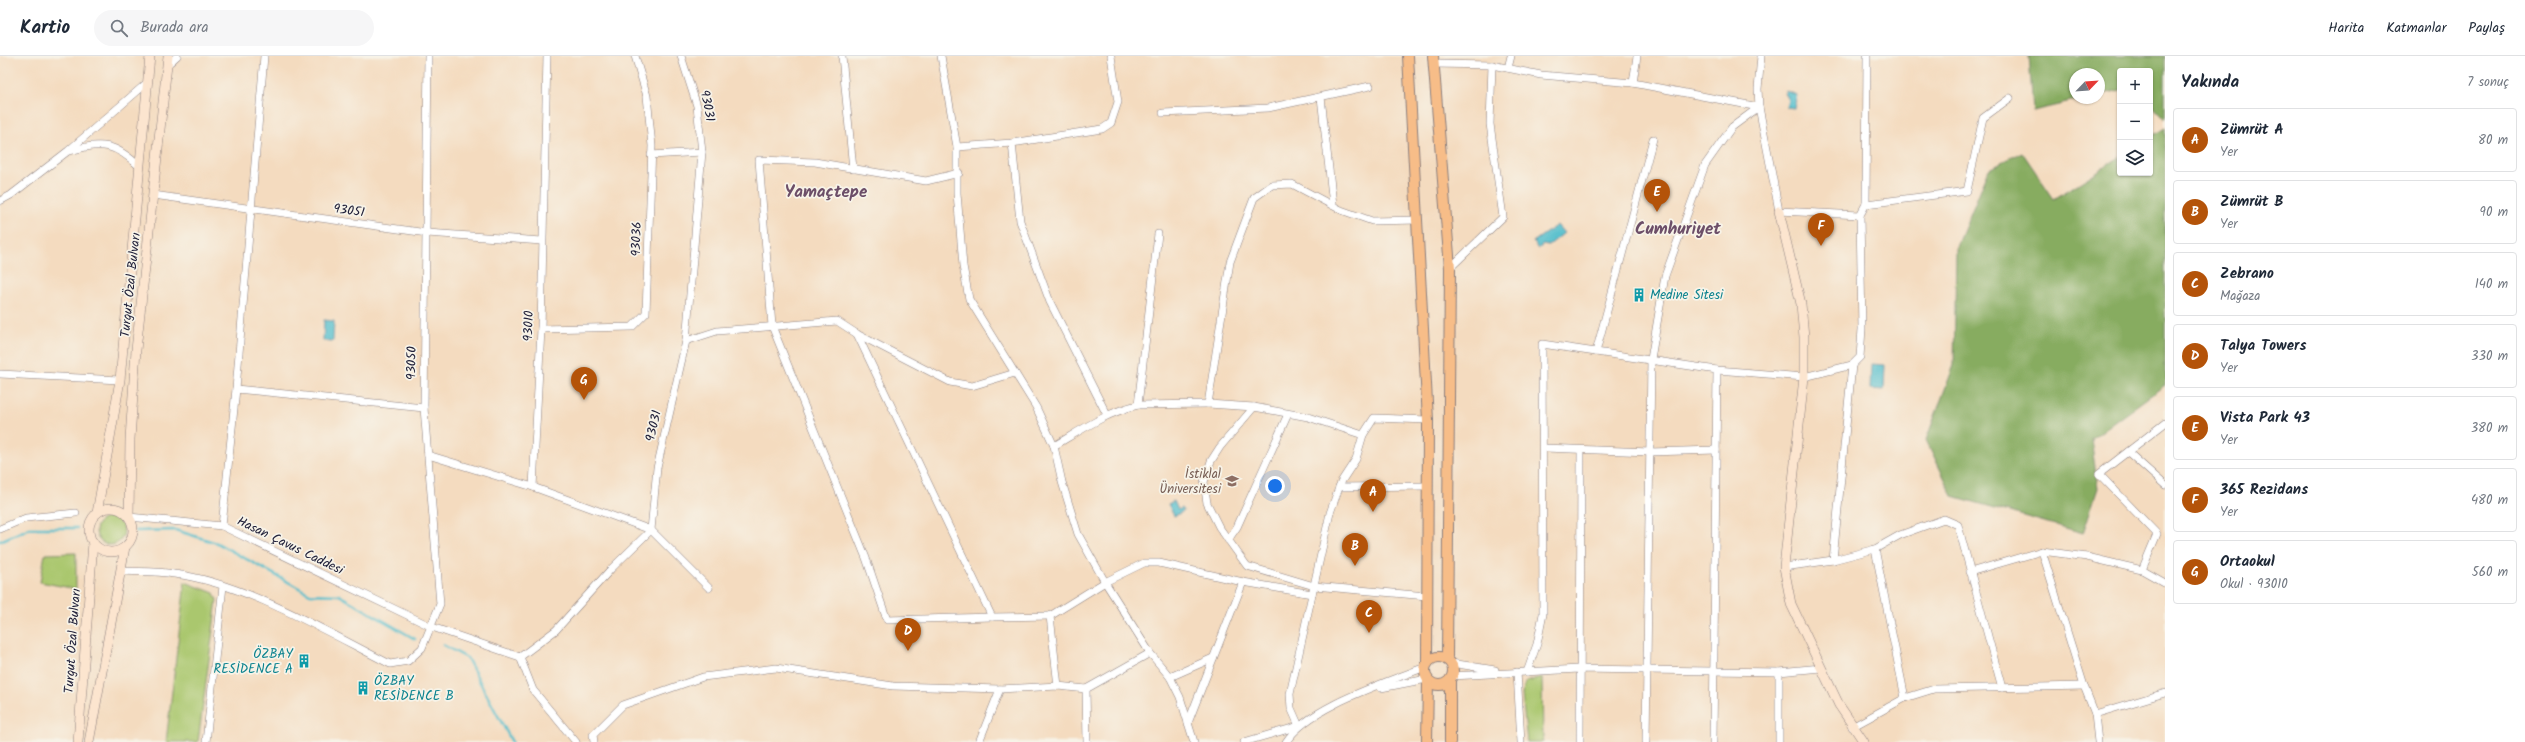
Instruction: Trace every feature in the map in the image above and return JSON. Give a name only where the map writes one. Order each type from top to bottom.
[{"type":"main road","name":"Turgut Özal Bulvarı","points":[[78,742],[90,605],[93,542],[89,530],[93,518],[97,513],[120,380],[150,56]]},
{"type":"main road","points":[[1408,56],[1428,420],[1426,665],[1428,680],[1427,742]]},
{"type":"main road","name":"Turgut Özal Bulvarı","points":[[89,742],[122,571],[125,547],[130,542],[133,530],[129,517],[130,439],[136,358],[167,60]]},
{"type":"main road","points":[[1434,60],[1450,268],[1450,742]]},
{"type":"main road","points":[[1779,211],[1800,304],[1804,337],[1804,377],[1784,567],[1791,604],[1821,668],[1852,727],[1864,742]]},
{"type":"main road","points":[[97,513],[110,508],[124,512],[129,517]]},
{"type":"main road","points":[[93,542],[104,551],[112,552],[125,547]]},
{"type":"main road","points":[[1426,665],[1435,658],[1449,662]]},
{"type":"main road","points":[[1428,680],[1437,685],[1451,678]]},
{"type":"street","points":[[167,60],[177,56]]},
{"type":"street","points":[[222,526],[236,389],[264,56]]},
{"type":"street","name":"93050","points":[[223,586],[289,613],[390,664],[408,661],[422,648],[432,627],[440,604],[424,408],[428,56]]},
{"type":"street","name":"93010","points":[[533,487],[541,329],[547,56]]},
{"type":"street","name":"93036","points":[[541,329],[632,327],[646,313],[651,155],[647,96],[635,56]]},
{"type":"street","name":"93031","points":[[651,530],[657,468],[686,341],[702,152],[697,106],[681,56]]},
{"type":"street","points":[[842,56],[853,169]]},
{"type":"street","points":[[941,56],[957,147],[959,173],[958,193],[963,266],[970,298],[1036,407],[1054,446],[1062,482],[1078,534],[1105,582],[1150,653],[1170,677],[1180,697],[1194,742]]},
{"type":"street","points":[[957,147],[1012,143],[1102,129],[1111,123],[1118,102],[1111,56]]},
{"type":"street","points":[[1508,68],[1511,56]]},
{"type":"street","points":[[1633,82],[1637,56]]},
{"type":"street","points":[[1761,56],[1758,89],[1759,107],[1779,211],[1860,214]]},
{"type":"street","points":[[1527,672],[1537,644],[1543,614],[1544,448],[1542,344],[1717,370],[1804,377],[1852,365],[1860,356],[1862,329],[1860,214],[1866,204],[1867,56]]},
{"type":"street","points":[[1434,60],[1492,65],[1541,75],[1633,82],[1759,107]]},
{"type":"street","points":[[1450,268],[1503,217],[1490,124],[1492,65]]},
{"type":"street","points":[[0,201],[11,195],[68,151],[148,82]]},
{"type":"street","points":[[1163,113],[1268,108],[1370,86]]},
{"type":"street","points":[[1321,97],[1333,206]]},
{"type":"street","points":[[1866,204],[1967,191],[1983,118],[2010,98]]},
{"type":"street","points":[[1646,742],[1651,359],[1665,276],[1705,165],[1732,127],[1759,107]]},
{"type":"street","points":[[1596,352],[1653,139]]},
{"type":"street","points":[[1012,143],[1020,222],[1050,302],[1107,414]]},
{"type":"street","points":[[68,151],[89,145],[108,146],[124,152],[140,167]]},
{"type":"street","points":[[651,155],[702,152]]},
{"type":"street","points":[[959,173],[926,181],[815,162],[759,160],[772,326],[866,558],[887,620],[1050,616],[1105,582],[1144,563],[1159,563],[1243,582],[1312,594]]},
{"type":"street","points":[[1208,404],[1230,262],[1254,198],[1272,185],[1292,184],[1333,206],[1372,221],[1418,220]]},
{"type":"street","name":"93051","points":[[153,195],[427,233],[542,240]]},
{"type":"street","points":[[1138,405],[1158,234]]},
{"type":"street","points":[[686,341],[717,331],[837,321],[857,334],[950,382],[972,386],[1015,372]]},
{"type":"street","points":[[857,334],[992,617]]},
{"type":"street","points":[[1833,560],[1852,365]]},
{"type":"street","points":[[1713,742],[1717,370]]},
{"type":"street","points":[[0,374],[120,380]]},
{"type":"street","points":[[236,389],[424,408]]},
{"type":"street","points":[[1054,446],[1107,414],[1138,405],[1208,404],[1254,407],[1288,414],[1363,435]]},
{"type":"street","points":[[1254,407],[1220,447],[1211,461],[1204,482],[1207,503],[1228,540],[1247,566],[1314,586],[1427,596]]},
{"type":"street","points":[[1228,540],[1237,527],[1288,414]]},
{"type":"street","points":[[1299,726],[1291,708],[1290,694],[1330,513],[1339,487],[1356,459],[1363,435],[1374,418],[1428,420]]},
{"type":"street","points":[[2142,570],[2157,534],[2099,474],[2165,423]]},
{"type":"street","points":[[1544,448],[1650,452],[1716,450]]},
{"type":"street","points":[[1580,742],[1579,669],[1581,450]]},
{"type":"street","points":[[2128,452],[2165,485]]},
{"type":"street","points":[[428,454],[533,487],[651,530],[709,588]]},
{"type":"street","points":[[1339,487],[1427,486]]},
{"type":"street","points":[[0,529],[26,518],[76,513]]},
{"type":"street","name":"Hasan Çavus Caddesi","points":[[129,517],[222,526],[432,627]]},
{"type":"street","points":[[1784,567],[1833,560],[1875,549],[1900,534],[1944,518],[1958,526],[2002,688]]},
{"type":"street","points":[[520,657],[556,630],[611,569],[651,530]]},
{"type":"street","points":[[1875,549],[1905,698]]},
{"type":"street","points":[[2042,551],[2084,686],[2095,714],[2098,742]]},
{"type":"street","points":[[1970,572],[2042,551],[2087,556],[2142,570],[2165,583]]},
{"type":"street","points":[[122,571],[174,574],[223,586],[206,742]]},
{"type":"street","points":[[1188,723],[1243,582]]},
{"type":"street","points":[[1050,616],[1058,686]]},
{"type":"street","points":[[432,627],[520,657],[533,690],[576,742]]},
{"type":"street","points":[[594,742],[593,735],[623,705],[672,686],[717,675],[776,668],[893,686],[1000,689],[1058,686],[1086,689],[1150,653]]},
{"type":"street","points":[[1170,677],[1213,658]]},
{"type":"street","points":[[1449,662],[1507,672]]},
{"type":"street","points":[[1244,742],[1299,726],[1347,698],[1426,665]]},
{"type":"street","points":[[1451,678],[1507,672],[1579,669],[1646,672],[1779,672],[1821,668]]},
{"type":"street","points":[[1518,672],[1521,742]]},
{"type":"street","points":[[1779,672],[1779,742]]},
{"type":"street","points":[[1363,691],[1428,680]]},
{"type":"street","points":[[1852,727],[1905,698],[1934,689],[2084,686]]},
{"type":"street","points":[[979,742],[1000,689]]},
{"type":"street","points":[[1086,689],[1087,742]]},
{"type":"street","points":[[2095,714],[2165,692]]},
{"type":"street","points":[[1286,742],[1299,726]]},
{"type":"green space","points":[[2029,56],[2165,56],[2165,119],[2153,106],[2153,68],[2117,68],[2117,91],[2105,94],[2105,68],[2069,68],[2069,102],[2033,111]]},
{"type":"green space","points":[[2165,128],[2165,385],[2091,439],[2098,488],[2083,533],[1953,496],[1926,440],[1954,365],[1956,249],[1989,169],[2022,152],[2054,199],[2117,159],[2117,176],[2153,176],[2153,135]]},
{"type":"green space","points":[[110,517],[120,521],[124,531],[120,541],[110,545],[100,541],[96,531],[100,521]]},
{"type":"green space","points":[[76,553],[76,589],[40,582],[45,554]]},
{"type":"green space","points":[[185,582],[214,593],[217,600],[198,742],[166,742]]},
{"type":"green space","points":[[1542,678],[1543,742],[1527,742],[1522,694],[1526,682]]},
{"type":"water","points":[[1786,91],[1797,95],[1794,108],[1786,107],[1788,100],[1784,93]]},
{"type":"water","points":[[1557,225],[1564,233],[1548,246],[1543,245],[1538,249],[1533,242]]},
{"type":"water","points":[[324,320],[334,321],[333,341],[323,341]]},
{"type":"water","points":[[1871,364],[1885,365],[1884,390],[1870,389]]},
{"type":"water","points":[[1174,501],[1178,510],[1182,508],[1184,511],[1174,516],[1168,504]]},
{"type":"waterway","points":[[0,541],[30,528],[77,528]]},
{"type":"waterway","points":[[136,531],[175,530],[217,543],[310,594],[339,595],[415,639]]},
{"type":"waterway","points":[[443,645],[467,658],[512,742]]},
{"type":"place","name":"Vista Park 43","points":[[1657,212]]},
{"type":"place","name":"365 Rezidans","points":[[1821,246]]},
{"type":"place","name":"Medine Sitesi","points":[[1639,295]]},
{"type":"place","name":"Ortaokul","points":[[584,400]]},
{"type":"place","name":"İstiklal Üniversitesi","points":[[1232,481]]},
{"type":"place","name":"Zümrüt A","points":[[1373,512]]},
{"type":"place","name":"Zümrüt B","points":[[1355,566]]},
{"type":"place","name":"Zebrano","points":[[1369,633]]},
{"type":"place","name":"Talya Towers","points":[[908,651]]},
{"type":"place","name":"ÖZBAY RESİDENCE A","points":[[304,661]]},
{"type":"place","name":"ÖZBAY RESİDENCE B","points":[[363,688]]},
{"type":"district","name":"Yamaçtepe","points":[[826,192]]},
{"type":"district","name":"Cumhuriyet","points":[[1678,229]]}]
